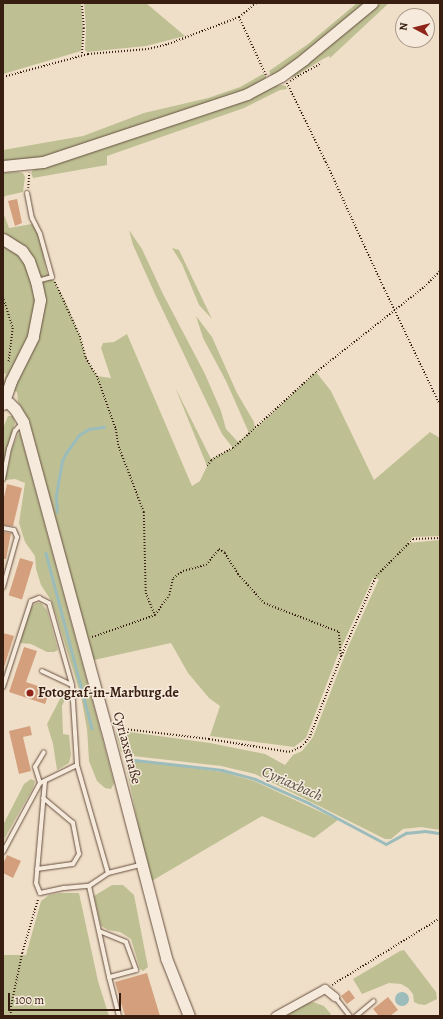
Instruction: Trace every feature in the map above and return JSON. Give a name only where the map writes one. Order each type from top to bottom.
[{"type":"street","points":[[3,166],[43,162],[225,102],[269,82],[284,80],[372,3]]},
{"type":"street","points":[[3,239],[22,251],[29,261],[36,281],[40,300],[33,337],[11,381],[3,403]]},
{"type":"street","name":"Cyriaxstraße","points":[[3,403],[9,403],[15,409],[23,422],[106,727],[166,958],[189,1016]]},
{"type":"street","points":[[276,1016],[325,989],[335,997]]},
{"type":"lane","points":[[27,192],[32,218],[40,234],[52,277],[36,281]]},
{"type":"lane","points":[[3,479],[11,443],[16,431],[23,422]]},
{"type":"lane","points":[[3,528],[14,530],[17,537],[3,587]]},
{"type":"lane","points":[[3,684],[31,601],[38,598],[49,603],[72,685],[77,765],[108,873]]},
{"type":"lane","points":[[42,671],[72,685]]},
{"type":"lane","points":[[40,783],[35,767],[44,752]]},
{"type":"lane","points":[[3,852],[40,783],[77,765]]},
{"type":"lane","points":[[45,781],[36,883],[40,893],[64,888],[89,886],[108,873],[141,865]]},
{"type":"lane","points":[[37,869],[73,864],[79,854],[73,823],[43,798]]},
{"type":"lane","points":[[89,886],[109,977],[120,1016]]},
{"type":"lane","points":[[99,931],[126,942],[136,970],[109,977]]},
{"type":"lane","points":[[335,997],[350,1016]]},
{"type":"lane","points":[[356,1016],[374,1000]]},
{"type":"path","points":[[82,3],[84,28],[82,55]]},
{"type":"path","points":[[3,77],[82,55],[159,47],[239,17],[256,3]]},
{"type":"path","points":[[239,17],[269,82]]},
{"type":"path","points":[[321,63],[284,80],[297,100],[384,288],[396,309],[440,404]]},
{"type":"path","points":[[27,192],[29,174]]},
{"type":"path","points":[[207,466],[211,460],[233,448],[316,372],[396,309],[440,271]]},
{"type":"path","points":[[52,277],[66,303],[80,336],[86,358],[96,376],[116,429],[119,447],[144,512],[146,593],[155,615]]},
{"type":"path","points":[[3,297],[13,328],[8,359],[9,366]]},
{"type":"path","points":[[106,727],[209,739],[289,752],[301,747],[309,738],[341,656],[376,576],[413,539],[440,538]]},
{"type":"path","points":[[82,639],[155,615],[169,595],[173,578],[183,571],[206,565],[219,548],[225,553],[238,574],[264,603],[339,632],[341,640],[341,656]]},
{"type":"path","points":[[11,1016],[10,1010],[22,953],[40,893]]},
{"type":"path","points":[[325,989],[440,918]]},
{"type":"green space","points":[[3,3],[81,3],[83,29],[81,51],[3,74]]},
{"type":"green space","points":[[84,3],[146,3],[185,36],[146,46],[87,52],[85,50],[86,28]]},
{"type":"green space","points":[[357,3],[369,3],[313,49],[271,76],[269,71],[308,44]]},
{"type":"green space","points":[[381,3],[389,3],[330,58],[329,56],[323,59],[294,77],[290,76],[315,57]]},
{"type":"green space","points":[[263,74],[266,76],[266,81],[242,93],[42,159],[3,162],[3,150],[83,136],[144,113],[208,98],[240,87]]},
{"type":"green space","points":[[274,86],[286,86],[287,89],[280,90],[244,108],[107,156],[107,165],[33,178],[31,173],[34,168],[54,164],[215,111],[243,101]]},
{"type":"green space","points":[[3,173],[23,173],[25,177],[23,192],[5,196],[3,201]]},
{"type":"green space","points":[[3,212],[9,228],[32,224],[39,233],[47,274],[52,277],[66,303],[80,336],[86,358],[97,376],[111,378],[101,348],[103,343],[114,342],[127,334],[192,486],[200,481],[207,466],[175,387],[211,459],[233,448],[222,434],[155,294],[133,245],[129,230],[142,249],[163,294],[205,374],[221,411],[226,429],[238,442],[249,433],[226,381],[203,338],[196,316],[212,337],[237,393],[254,422],[255,429],[316,372],[331,391],[374,480],[430,432],[440,438],[440,536],[413,537],[408,543],[440,540],[440,830],[421,827],[403,829],[391,839],[385,839],[255,774],[221,766],[124,755],[121,751],[116,732],[122,731],[210,743],[265,754],[285,765],[293,755],[302,751],[313,737],[348,647],[379,579],[373,578],[337,657],[306,738],[294,747],[210,736],[220,706],[209,698],[188,673],[171,643],[94,660],[29,420],[18,402],[17,392],[3,386],[6,374],[3,373]]},
{"type":"green space","points":[[172,248],[179,250],[212,319],[199,305],[182,264]]},
{"type":"green space","points":[[8,416],[13,416],[15,423],[3,467],[3,428]]},
{"type":"green space","points":[[20,433],[114,783],[111,789],[105,788],[97,781],[89,761],[87,729],[81,696],[52,602],[41,585],[36,569],[35,556],[25,542],[19,523],[25,483],[15,479],[5,480],[12,449],[18,434]]},
{"type":"green space","points":[[36,603],[41,603],[47,610],[58,650],[54,652],[47,652],[31,644],[20,643],[30,608]]},
{"type":"green space","points":[[63,693],[66,697],[62,706],[63,734],[69,735],[71,755],[69,763],[57,770],[53,744],[47,724]]},
{"type":"green space","points":[[125,761],[136,761],[223,772],[254,781],[338,820],[314,838],[262,816],[150,882]]},
{"type":"green space","points":[[31,779],[35,781],[33,788],[3,841],[3,825],[24,784]]},
{"type":"green space","points":[[112,885],[123,885],[134,895],[148,967],[143,971],[140,969],[131,939],[120,932],[108,930],[101,926],[94,896]]},
{"type":"green space","points":[[60,893],[79,893],[98,981],[109,1016],[3,1016],[3,955],[26,955],[41,901],[49,895]]},
{"type":"green space","points":[[404,950],[436,992],[437,999],[425,1005],[418,1004],[414,1002],[413,994],[408,988],[401,984],[389,983],[362,994],[353,979]]},
{"type":"green space","points":[[313,1002],[324,1006],[331,1014],[329,1016],[282,1016],[301,1005]]},
{"type":"water","points":[[399,992],[405,992],[409,996],[409,1002],[405,1006],[399,1006],[395,1002],[395,996]]},
{"type":"building","points":[[17,199],[22,223],[15,226],[8,201]]},
{"type":"building","points":[[7,484],[22,488],[13,526],[3,525],[3,502]]},
{"type":"building","points":[[3,532],[11,533],[6,559],[3,559]]},
{"type":"building","points":[[20,558],[33,562],[22,599],[9,595]]},
{"type":"building","points":[[3,633],[14,636],[4,667],[3,666]]},
{"type":"building","points":[[24,647],[37,651],[26,682],[50,690],[45,704],[9,692]]},
{"type":"building","points":[[30,726],[32,735],[23,737],[31,771],[19,774],[9,731]]},
{"type":"building","points":[[7,855],[21,861],[13,878],[3,873],[3,864]]},
{"type":"building","points":[[147,973],[160,1016],[125,1016],[115,982]]},
{"type":"building","points":[[349,990],[355,998],[347,1004],[341,996]]},
{"type":"building","points":[[388,997],[398,1010],[390,1016],[379,1016],[373,1009]]},
{"type":"waterway","points":[[57,512],[56,496],[62,461],[66,453],[79,435],[89,429],[104,427]]},
{"type":"waterway","points":[[46,553],[92,728]]},
{"type":"waterway","name":"Cyriaxbach","points":[[126,759],[222,770],[255,779],[309,803],[386,844],[406,833],[425,831],[440,833]]},
{"type":"place","name":"Fotograf-in-Marburg.de","points":[[30,693]]}]
